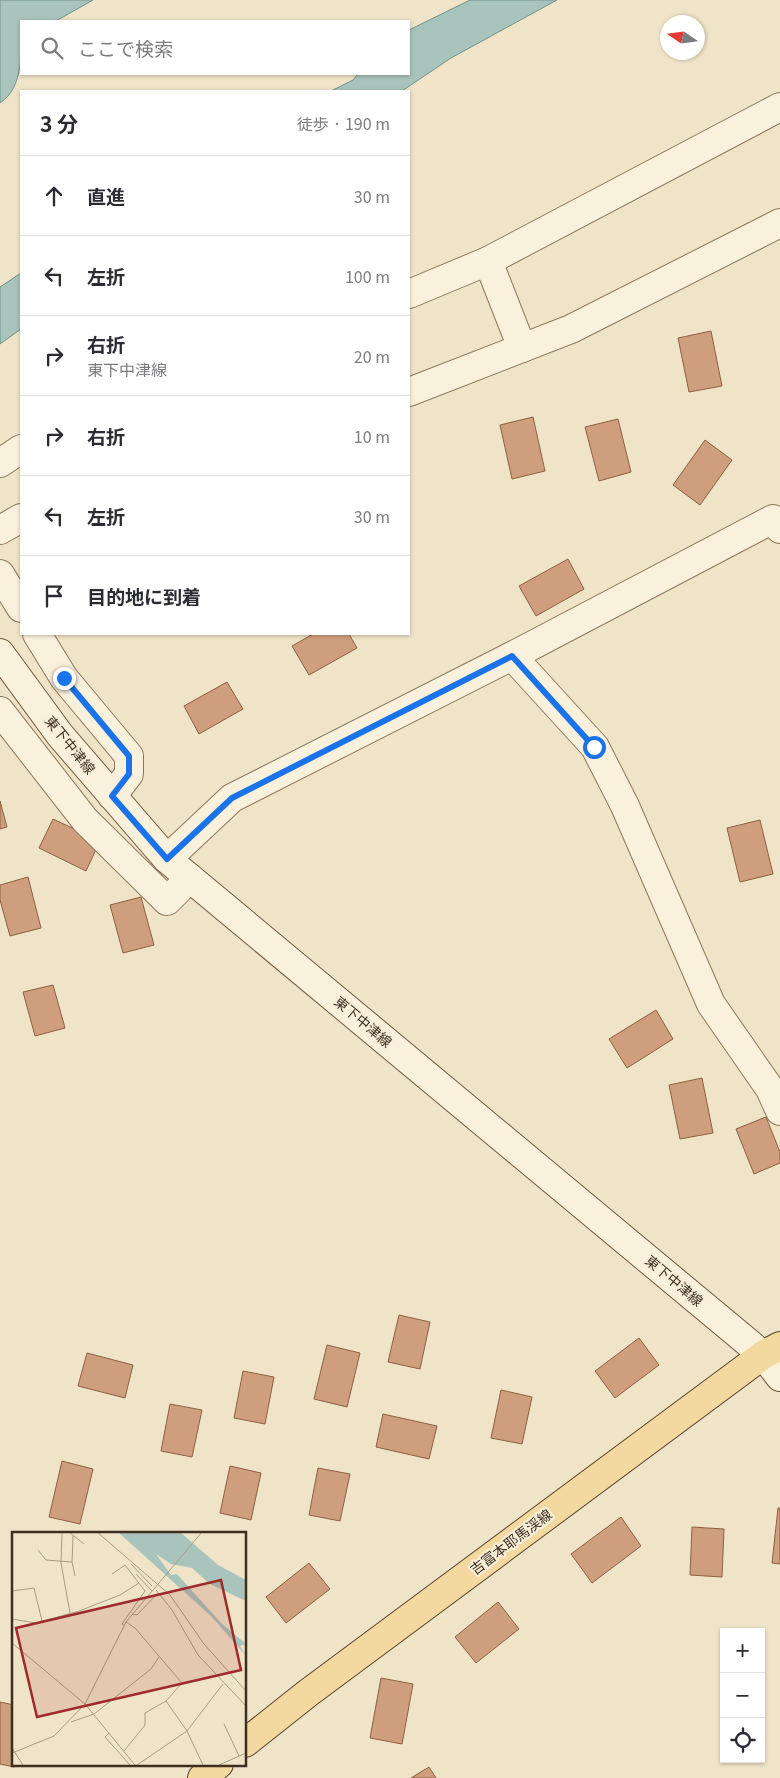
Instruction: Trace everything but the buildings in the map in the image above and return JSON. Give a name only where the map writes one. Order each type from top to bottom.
[{"type":"main road","name":"吉富本耶馬渓線","points":[[246,1742],[308,1692],[772,1350]]},
{"type":"main road","points":[[202,1778],[217,1766]]},
{"type":"street","points":[[410,294],[488,261],[780,107]]},
{"type":"street","points":[[410,392],[571,329],[780,223]]},
{"type":"street","points":[[488,261],[522,348]]},
{"type":"street","points":[[0,463],[20,450]]},
{"type":"street","points":[[0,530],[20,519]]},
{"type":"street","points":[[167,859],[232,798],[512,656],[773,519],[780,529]]},
{"type":"street","points":[[0,574],[20,606]]},
{"type":"street","points":[[38,635],[64,678],[129,756],[129,774],[112,796]]},
{"type":"street","name":"東下中津線","points":[[0,653],[60,735],[167,859],[772,1350],[780,1376]]},
{"type":"street","points":[[512,656],[594,747],[625,806],[711,1004],[770,1089],[780,1111]]},
{"type":"street","points":[[0,711],[85,820],[168,901],[190,878]]},
{"type":"water","points":[[0,0],[93,0],[58,20],[20,20],[20,66],[18,77],[8,96],[0,103]]},
{"type":"water","points":[[470,0],[557,0],[451,58],[403,90],[333,90],[353,80],[357,75],[410,75],[410,30]]},
{"type":"water","points":[[20,274],[20,330],[0,344],[0,287]]},
{"type":"route","points":[[64,678],[129,756],[129,774],[112,796],[167,859],[232,798],[512,656],[594,747]]}]
